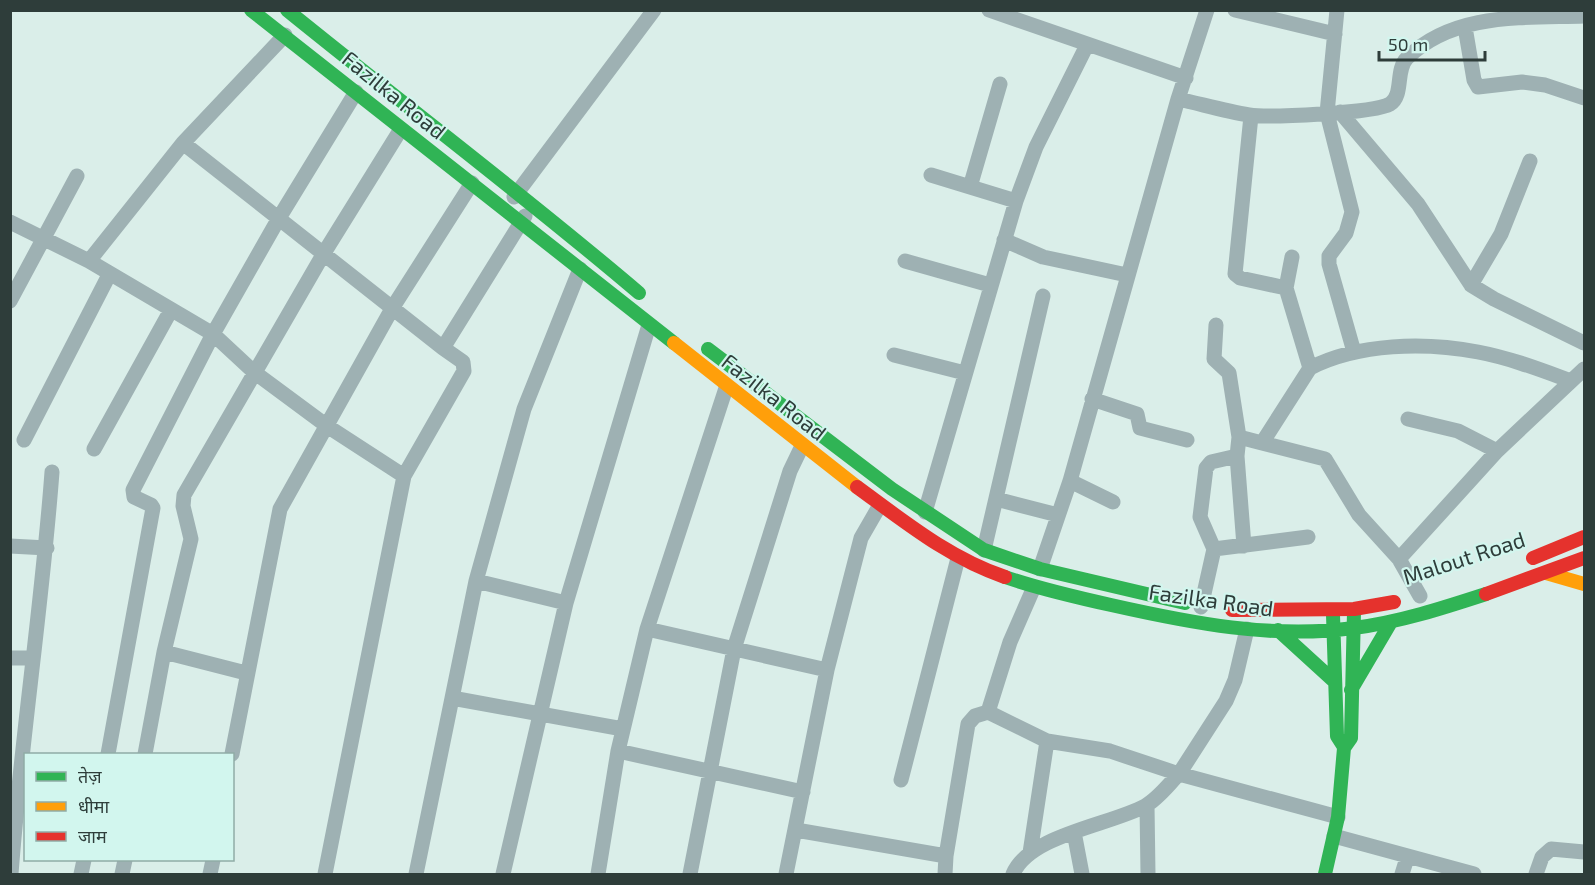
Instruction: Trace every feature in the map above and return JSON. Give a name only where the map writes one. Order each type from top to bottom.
[{"type":"main road","name":"Fazilka Road","points":[[286,10],[532,203],[649,302]]},
{"type":"main road","name":"Fazilka Road","points":[[256,12],[401,129],[522,220],[726,388],[880,506],[958,558],[1034,587],[1195,624],[1247,630],[1353,628]]},
{"type":"main road","name":"Fazilka Road","points":[[693,337],[925,512],[984,550],[1040,569],[1201,607],[1248,612],[1354,609]]},
{"type":"main road","name":"Malout Road","points":[[1519,564],[1584,537]]},
{"type":"main road","name":"Malout Road","points":[[1353,628],[1391,622],[1504,589],[1584,558]]},
{"type":"main road","points":[[1546,573],[1584,584]]},
{"type":"main road","name":"Malout Road","points":[[1354,609],[1425,594]]},
{"type":"main road","points":[[1325,874],[1338,817],[1344,748],[1351,738],[1354,609]]},
{"type":"main road","points":[[1332,610],[1337,736],[1344,748]]},
{"type":"main road","points":[[1351,690],[1391,622]]},
{"type":"main road","points":[[1278,630],[1335,682]]},
{"type":"street","points":[[506,209],[654,10]]},
{"type":"street","points":[[1040,569],[1070,480],[1178,99],[1207,10]]},
{"type":"street","points":[[1235,10],[1335,34]]},
{"type":"street","points":[[1337,10],[1334,112],[1352,212],[1346,233],[1334,248],[1329,264],[1354,352]]},
{"type":"street","points":[[997,12],[1186,78]]},
{"type":"street","points":[[1178,99],[1251,116],[1334,112],[1389,104],[1394,99],[1400,70],[1408,57],[1431,41],[1486,20],[1576,14]]},
{"type":"street","points":[[1465,27],[1474,80],[1478,87],[1522,82],[1545,85],[1584,98]]},
{"type":"street","points":[[89,261],[183,143],[285,35]]},
{"type":"street","points":[[925,512],[1016,201],[1036,147],[1087,45]]},
{"type":"street","points":[[970,187],[1000,84]]},
{"type":"street","points":[[108,753],[153,508],[151,504],[134,497],[133,490],[213,334],[279,218],[356,92]]},
{"type":"street","points":[[1334,112],[1418,204],[1472,285],[1584,344]]},
{"type":"street","points":[[1251,116],[1235,274],[1240,278],[1286,288]]},
{"type":"street","points":[[145,753],[164,652],[191,539],[183,506],[184,495],[324,253],[401,129]]},
{"type":"street","points":[[183,143],[463,362],[464,371],[404,476],[325,874]]},
{"type":"street","points":[[1472,285],[1505,225],[1530,161]]},
{"type":"street","points":[[931,175],[1016,201]]},
{"type":"street","points":[[10,301],[76,176]]},
{"type":"street","points":[[232,753],[280,509],[393,307],[472,183]]},
{"type":"street","points":[[443,348],[532,203]]},
{"type":"street","points":[[10,222],[89,261],[109,275],[213,334],[254,372],[327,426],[404,476]]},
{"type":"street","points":[[1004,240],[1043,257],[1127,275]]},
{"type":"street","points":[[1292,257],[1286,288],[1310,368]]},
{"type":"street","points":[[905,261],[990,285]]},
{"type":"street","points":[[416,874],[476,580],[524,409],[580,270]]},
{"type":"street","points":[[24,440],[109,275]]},
{"type":"street","points":[[984,550],[1042,296]]},
{"type":"street","points":[[94,449],[171,310]]},
{"type":"street","points":[[502,874],[566,603],[649,325]]},
{"type":"street","points":[[1216,325],[1214,359],[1229,373],[1239,437],[1237,456],[1244,546]]},
{"type":"street","points":[[1262,443],[1310,368],[1331,358],[1354,352],[1395,348],[1478,352],[1571,381]]},
{"type":"street","points":[[894,355],[965,373]]},
{"type":"street","points":[[1399,559],[1497,451],[1584,369]]},
{"type":"street","points":[[598,874],[618,751],[647,629],[726,388]]},
{"type":"street","points":[[1092,399],[1137,414],[1140,428],[1187,440]]},
{"type":"street","points":[[1408,419],[1458,431],[1497,451]]},
{"type":"street","points":[[1239,437],[1325,459],[1359,515],[1399,559],[1425,594]]},
{"type":"street","points":[[690,874],[734,649],[790,471],[802,446]]},
{"type":"street","points":[[1201,607],[1214,549],[1200,517],[1206,468],[1211,462],[1237,456]]},
{"type":"street","points":[[11,874],[17,726],[32,658],[47,548],[52,472]]},
{"type":"street","points":[[1070,480],[1113,502]]},
{"type":"street","points":[[996,499],[1058,515]]},
{"type":"street","points":[[786,874],[826,670],[861,538],[880,506]]},
{"type":"street","points":[[1214,549],[1308,537]]},
{"type":"street","points":[[10,546],[47,548]]},
{"type":"street","points":[[901,780],[958,558]]},
{"type":"street","points":[[476,580],[566,603]]},
{"type":"street","points":[[988,712],[1010,642],[1034,587]]},
{"type":"street","points":[[647,629],[826,670]]},
{"type":"street","points":[[1013,874],[1021,860],[1030,853],[1074,832],[1147,805],[1179,774],[1226,701],[1235,680],[1247,630]]},
{"type":"street","points":[[164,652],[246,674]]},
{"type":"street","points":[[10,658],[32,658]]},
{"type":"street","points":[[452,698],[623,729]]},
{"type":"street","points":[[945,874],[968,724],[975,716],[988,712],[1047,741],[1110,751],[1179,774],[1338,817]]},
{"type":"street","points":[[1030,853],[1047,741]]},
{"type":"street","points":[[618,751],[803,792]]},
{"type":"street","points":[[1147,805],[1148,874]]},
{"type":"street","points":[[796,830],[946,856]]},
{"type":"street","points":[[1074,832],[1082,874]]},
{"type":"street","points":[[1334,836],[1407,858],[1474,874]]},
{"type":"street","points":[[1536,874],[1542,857],[1551,849],[1584,852]]},
{"type":"street","points":[[1402,874],[1407,858]]},
{"type":"traffic: fast","points":[[251,10],[674,343]]},
{"type":"traffic: fast","points":[[287,10],[639,293]]},
{"type":"traffic: fast","points":[[708,349],[892,489],[984,550],[1040,569],[1185,603]]},
{"type":"traffic: fast","points":[[1005,577],[1071,596],[1171,618],[1232,627],[1293,632],[1354,628],[1388,622],[1486,594]]},
{"type":"traffic: fast","points":[[1325,874],[1338,817],[1344,748],[1351,738],[1354,612]]},
{"type":"traffic: fast","points":[[1333,615],[1337,736],[1344,747]]},
{"type":"traffic: fast","points":[[1351,690],[1391,622]]},
{"type":"traffic: fast","points":[[1278,630],[1335,682]]},
{"type":"traffic: slow","points":[[674,343],[857,487]]},
{"type":"traffic: slow","points":[[1546,573],[1584,584]]},
{"type":"traffic: jam","points":[[857,487],[946,549],[1005,577]]},
{"type":"traffic: jam","points":[[1533,558],[1584,537]]},
{"type":"traffic: jam","points":[[1486,594],[1584,558]]},
{"type":"traffic: jam","points":[[1232,610],[1354,609],[1394,602]]}]
